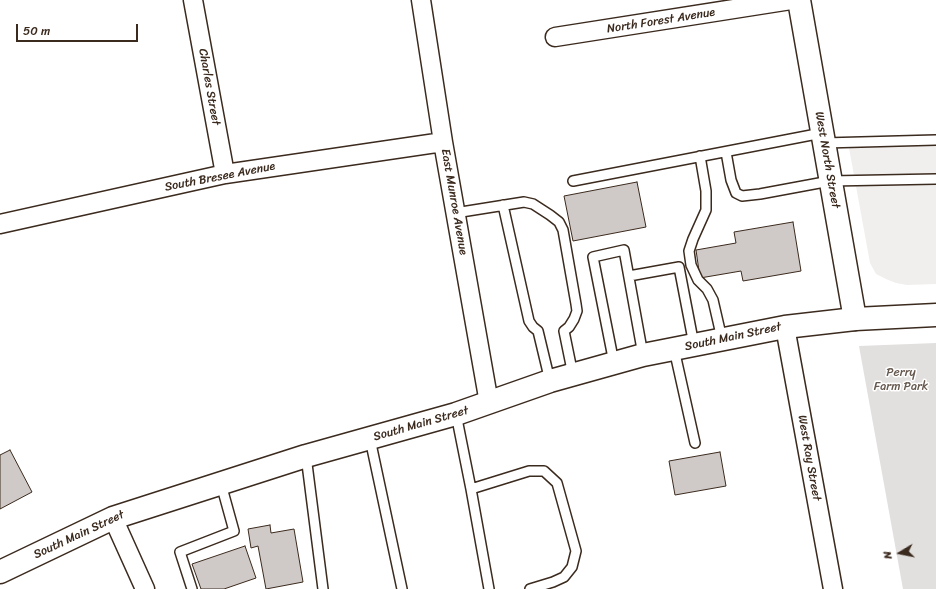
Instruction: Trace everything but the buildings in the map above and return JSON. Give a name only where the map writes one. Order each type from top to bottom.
[{"type":"main road","name":"West North Street","points":[[799,0],[855,319]]},
{"type":"main road","name":"South Main Street","points":[[0,572],[113,518],[306,456],[456,414],[550,381],[614,363],[644,355],[785,327],[855,319],[936,315]]},
{"type":"street","name":"Charles Street","points":[[193,0],[225,174]]},
{"type":"street","name":"East Munroe Avenue","points":[[421,0],[443,142],[489,403]]},
{"type":"street","name":"North Forest Avenue","points":[[555,37],[791,0]]},
{"type":"street","name":"South Bresee Avenue","points":[[0,224],[225,174],[443,142]]},
{"type":"street","name":"West Ray Street","points":[[785,327],[833,589]]},
{"type":"street","points":[[113,518],[145,589]]},
{"type":"lane","points":[[573,181],[700,156],[823,138],[936,140]]},
{"type":"lane","points":[[726,152],[731,180],[736,193],[742,196],[830,181],[936,179]]},
{"type":"lane","points":[[700,156],[706,191],[706,210],[692,239],[689,251],[691,265],[698,280],[707,289],[713,300],[722,339]]},
{"type":"lane","points":[[455,213],[524,202],[533,204],[550,214],[559,222],[563,230],[577,311],[569,327],[564,331],[574,375]]},
{"type":"lane","points":[[504,205],[529,321],[538,331],[550,381]]},
{"type":"lane","points":[[614,363],[593,256],[624,250],[644,355]]},
{"type":"lane","points":[[629,276],[679,267],[684,347],[695,443]]},
{"type":"lane","points":[[456,414],[489,589]]},
{"type":"lane","points":[[370,439],[402,589]]},
{"type":"lane","points":[[306,456],[323,589]]},
{"type":"lane","points":[[471,489],[529,471],[544,471],[557,483],[576,551],[572,567],[564,577],[530,589]]},
{"type":"lane","points":[[192,589],[180,552],[234,531],[221,484]]},
{"type":"shaded area","points":[[936,134],[936,284],[907,285],[896,283],[876,274],[870,263],[847,137]]},
{"type":"green space","name":"Perry Farm Park","points":[[936,343],[936,589],[903,589],[859,346]]}]
